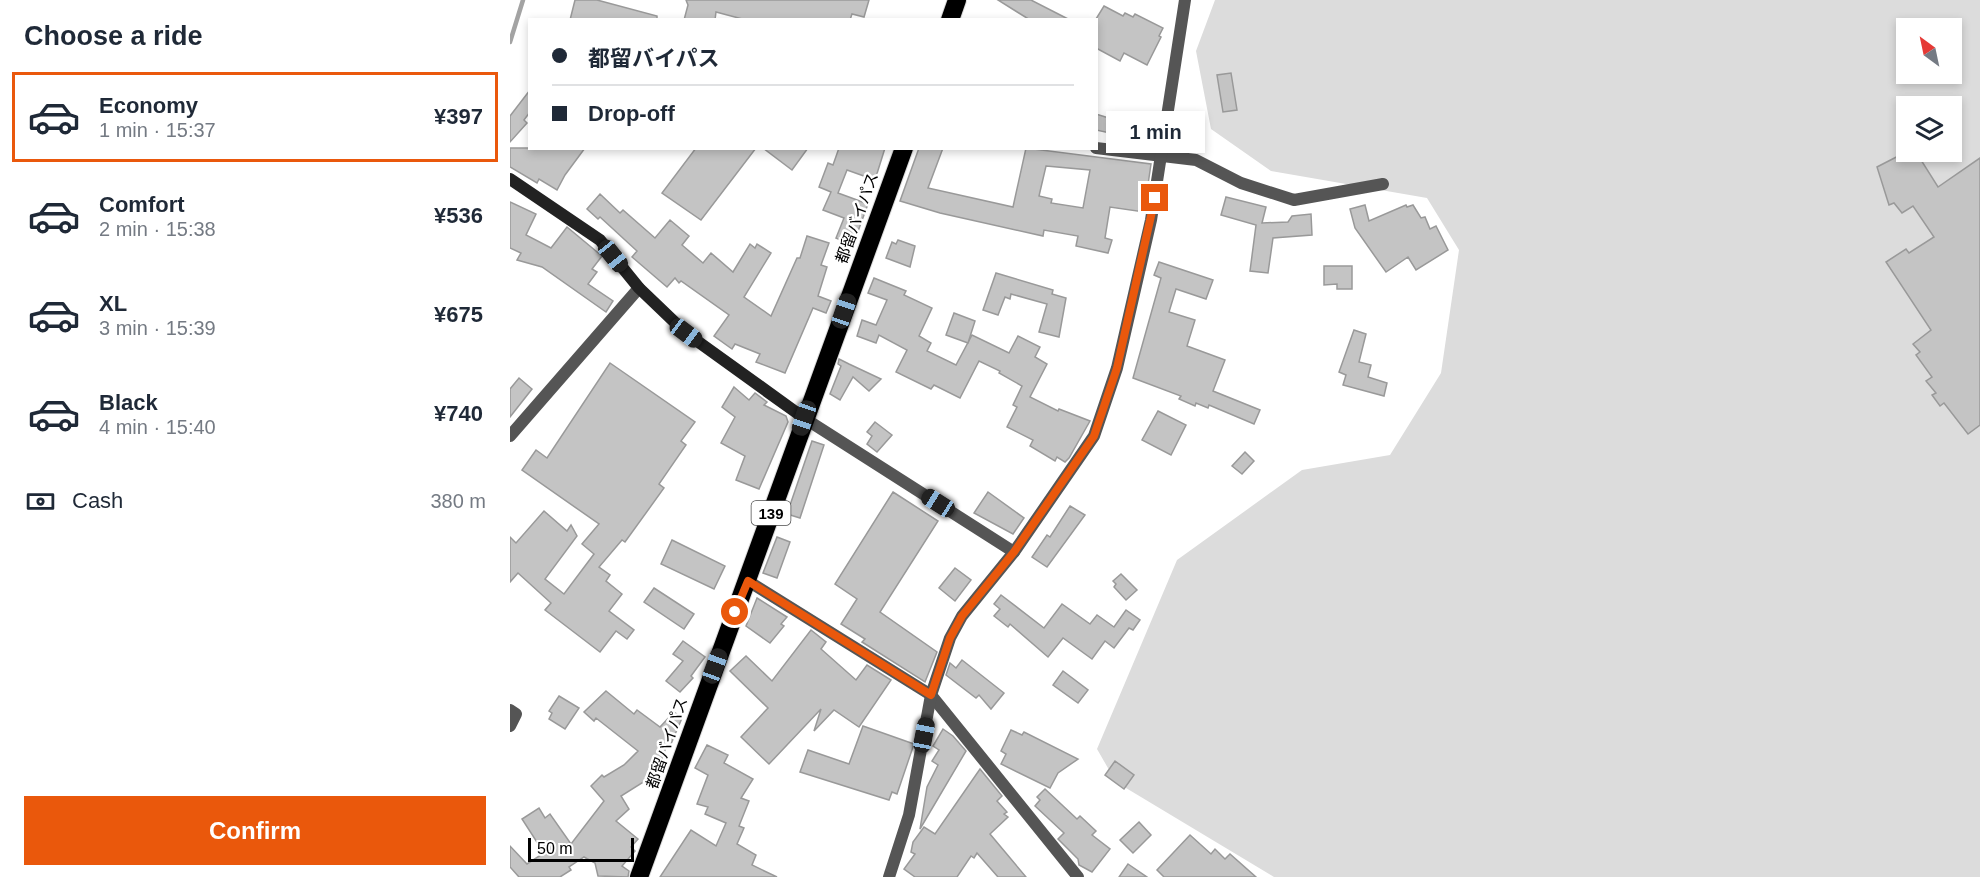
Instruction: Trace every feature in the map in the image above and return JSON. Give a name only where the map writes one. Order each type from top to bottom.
[{"type":"highway","points":[[951,18],[957,0]]},
{"type":"highway","name":"都留バイパス","points":[[639,877],[903,150]]},
{"type":"street","points":[[889,877],[909,815],[931,695],[950,638],[962,616],[1014,552],[1094,436],[1120,357],[1151,220],[1185,0]]},
{"type":"street","points":[[1098,148],[1196,160],[1241,183],[1294,200],[1383,184]]},
{"type":"street","points":[[510,179],[600,240],[639,288],[686,333],[804,418],[1014,552]]},
{"type":"street","points":[[510,436],[639,288]]},
{"type":"street","points":[[748,581],[931,695],[1078,877]]},
{"type":"street","points":[[510,710],[516,714],[510,726]]},
{"type":"shaded area","points":[[1215,0],[1980,0],[1980,877],[1274,877],[1116,782],[1097,749],[1177,560],[1302,470],[1390,455],[1441,373],[1459,250],[1427,198],[1271,171],[1211,129],[1196,51]]},
{"type":"building","points":[[575,0],[597,0],[657,16],[657,18],[570,18]]},
{"type":"building","points":[[686,0],[869,0],[864,17],[852,14],[851,18],[738,18],[716,12],[715,18],[685,18],[688,5]]},
{"type":"building","points":[[998,0],[1031,0],[1066,18],[1027,18]]},
{"type":"building","points":[[1104,6],[1123,16],[1125,13],[1133,17],[1135,14],[1163,28],[1147,65],[1124,53],[1120,61],[1098,49],[1097,18]]},
{"type":"building","points":[[1231,73],[1237,110],[1223,112],[1217,75]]},
{"type":"building","points":[[528,93],[528,115],[524,120],[527,123],[510,142],[510,116]]},
{"type":"building","points":[[1114,113],[1147,120],[1142,140],[1098,130],[1098,115],[1112,119]]},
{"type":"building","points":[[510,148],[584,150],[557,190],[539,179],[537,183],[510,167]]},
{"type":"building","points":[[694,150],[754,150],[701,220],[662,193]]},
{"type":"building","points":[[766,150],[807,150],[792,170]]},
{"type":"building","points":[[838,150],[884,150],[875,180],[847,170],[838,193],[868,204],[853,245],[836,238],[844,218],[823,210],[831,192],[819,187],[828,163],[833,165]]},
{"type":"building","points":[[918,150],[942,150],[928,188],[1013,207],[1026,150],[1151,164],[1144,212],[1110,207],[1105,238],[1112,240],[1108,253],[1076,246],[1078,236],[1044,230],[1043,236],[940,213],[900,201]],"holes":[[[1046,166],[1090,170],[1083,208],[1051,203],[1052,199],[1039,196]]]},
{"type":"building","points":[[1896,157],[1896,162],[1922,162],[1938,187],[1980,158],[1980,425],[1968,434],[1944,403],[1940,406],[1932,395],[1936,393],[1926,381],[1932,377],[1916,355],[1920,352],[1913,344],[1931,330],[1886,262],[1906,249],[1909,253],[1934,237],[1913,206],[1902,213],[1894,203],[1889,205],[1877,167]]},
{"type":"building","points":[[600,194],[620,213],[623,210],[655,238],[670,220],[689,236],[682,245],[703,263],[711,253],[733,272],[750,244],[755,248],[757,244],[771,253],[744,297],[771,316],[797,258],[800,258],[807,236],[829,243],[821,265],[827,267],[818,296],[831,301],[826,313],[813,308],[785,373],[756,362],[760,354],[735,344],[732,349],[714,336],[729,315],[681,281],[679,283],[675,278],[667,287],[632,257],[637,251],[600,217],[598,219],[587,209]]},
{"type":"building","points":[[1226,197],[1266,207],[1262,223],[1288,222],[1292,216],[1311,214],[1312,235],[1273,238],[1268,273],[1250,271],[1256,225],[1221,215]]},
{"type":"building","points":[[510,202],[536,214],[526,235],[551,248],[567,227],[602,256],[592,269],[597,272],[588,284],[613,301],[606,312],[542,267],[517,260],[521,253],[510,248]]},
{"type":"building","points":[[1365,205],[1369,221],[1406,205],[1407,207],[1413,205],[1421,218],[1425,217],[1430,229],[1436,226],[1448,250],[1416,270],[1408,257],[1386,272],[1355,228],[1350,209]]},
{"type":"building","points":[[898,240],[915,246],[910,267],[886,258],[892,242],[896,244]]},
{"type":"building","points":[[1159,262],[1213,280],[1206,299],[1176,289],[1169,312],[1195,320],[1187,346],[1225,360],[1213,391],[1260,410],[1254,424],[1209,405],[1208,408],[1196,403],[1195,406],[1179,399],[1181,396],[1133,378],[1161,278],[1154,275]]},
{"type":"building","points":[[1324,266],[1352,266],[1352,289],[1337,289],[1337,284],[1324,285]]},
{"type":"building","points":[[996,273],[1053,290],[1052,294],[1066,298],[1059,337],[1039,332],[1047,304],[1011,294],[1010,299],[1005,297],[998,315],[983,310]]},
{"type":"building","points":[[874,278],[906,291],[904,295],[932,308],[919,336],[931,343],[927,351],[956,365],[972,335],[1009,353],[1018,336],[1040,347],[1035,357],[1047,364],[1030,397],[1058,411],[1059,409],[1090,421],[1069,458],[1065,462],[1057,457],[1055,461],[1030,446],[1033,440],[1007,427],[1017,407],[1013,405],[1022,386],[999,373],[1000,371],[979,361],[960,398],[934,385],[931,389],[896,372],[907,350],[879,335],[876,343],[857,336],[862,320],[876,325],[887,300],[868,293]]},
{"type":"building","points":[[954,313],[975,321],[968,343],[946,335]]},
{"type":"building","points":[[1354,330],[1366,334],[1359,362],[1371,365],[1368,377],[1387,383],[1384,396],[1343,385],[1346,375],[1339,372]]},
{"type":"building","points":[[839,359],[881,379],[869,391],[853,377],[840,400],[830,394],[841,366],[838,364]]},
{"type":"building","points":[[610,363],[695,422],[681,441],[686,445],[659,484],[664,488],[625,542],[622,540],[599,567],[610,575],[606,581],[622,594],[609,611],[634,630],[627,639],[616,631],[600,652],[545,610],[551,603],[518,573],[510,582],[510,537],[516,543],[544,511],[567,531],[571,525],[577,536],[545,579],[564,594],[594,554],[582,544],[599,524],[522,470],[536,450],[547,458]]},
{"type":"building","points":[[519,378],[532,389],[510,417],[510,389]]},
{"type":"building","points":[[734,387],[749,400],[755,393],[767,402],[764,405],[786,416],[788,422],[759,489],[736,480],[745,456],[721,443],[735,417],[722,407]]},
{"type":"building","points":[[1158,411],[1186,425],[1171,455],[1142,440]]},
{"type":"building","points":[[875,422],[892,435],[877,452],[867,444],[872,436],[867,432]]},
{"type":"building","points":[[812,441],[824,445],[800,518],[787,514]]},
{"type":"building","points":[[1245,452],[1254,461],[1242,474],[1232,466]]},
{"type":"building","points":[[893,492],[938,521],[880,612],[937,652],[925,682],[862,642],[865,639],[841,624],[857,599],[835,584]]},
{"type":"building","points":[[988,492],[1024,518],[1013,534],[974,513]]},
{"type":"building","points":[[1070,506],[1085,515],[1047,567],[1032,557],[1047,535],[1050,537]]},
{"type":"building","points":[[777,537],[790,542],[777,578],[763,573]]},
{"type":"building","points":[[672,540],[725,566],[714,589],[661,564]]},
{"type":"building","points":[[955,568],[971,580],[955,601],[939,588]]},
{"type":"building","points":[[1121,574],[1137,590],[1126,600],[1114,587],[1116,584],[1113,581]]},
{"type":"building","points":[[654,588],[694,614],[684,629],[644,602]]},
{"type":"building","points":[[1001,595],[1044,628],[1062,604],[1090,624],[1097,615],[1114,627],[1126,610],[1140,620],[1133,630],[1129,628],[1114,648],[1105,641],[1092,659],[1063,638],[1048,657],[1010,624],[1008,627],[994,616],[1000,609],[994,604]]},
{"type":"building","points":[[757,598],[787,617],[781,624],[784,626],[770,643],[746,626]]},
{"type":"building","points":[[811,630],[826,642],[821,649],[856,680],[867,665],[891,680],[859,727],[834,710],[814,731],[821,709],[769,764],[741,737],[768,708],[730,671],[746,656],[772,681]]},
{"type":"building","points":[[683,641],[705,657],[691,676],[693,678],[680,692],[666,681],[683,661],[673,654]]},
{"type":"building","points":[[962,660],[1004,693],[991,709],[979,695],[976,698],[946,675],[950,663],[956,668]]},
{"type":"building","points":[[1063,671],[1088,690],[1078,703],[1053,685]]},
{"type":"building","points":[[606,691],[634,714],[637,710],[660,727],[674,712],[682,718],[671,744],[668,741],[660,765],[663,770],[649,781],[648,779],[621,796],[629,809],[616,821],[638,839],[631,847],[635,851],[622,866],[629,871],[628,877],[598,876],[595,863],[584,857],[569,867],[571,870],[560,877],[519,877],[510,867],[510,846],[527,864],[544,853],[522,819],[539,808],[545,818],[550,814],[571,844],[604,801],[591,786],[602,775],[604,777],[624,765],[638,751],[596,718],[594,721],[584,712]]},
{"type":"building","points":[[559,696],[579,708],[565,729],[549,719],[552,713],[549,711]]},
{"type":"building","points":[[863,726],[914,744],[897,794],[892,792],[889,800],[800,772],[808,750],[849,764]]},
{"type":"building","points":[[943,729],[953,736],[966,751],[920,829],[927,787],[938,765],[932,761],[939,750],[933,746]]},
{"type":"building","points":[[1011,730],[1022,735],[1024,732],[1078,759],[1058,773],[1050,788],[1001,764],[1006,754],[1001,751]]},
{"type":"building","points":[[707,745],[728,755],[724,763],[753,779],[741,798],[749,801],[739,826],[744,828],[737,844],[756,855],[752,865],[777,877],[660,877],[691,830],[716,846],[726,823],[705,814],[708,807],[697,804],[708,775],[695,768]]},
{"type":"building","points":[[1115,761],[1134,775],[1124,789],[1105,775]]},
{"type":"building","points":[[980,769],[1002,796],[997,801],[1007,812],[1004,814],[1008,817],[990,834],[1026,877],[998,877],[977,853],[974,858],[971,856],[957,877],[915,877],[904,869],[915,854],[911,852],[913,842],[924,827],[935,834]]},
{"type":"building","points":[[1045,789],[1077,819],[1080,816],[1096,831],[1092,835],[1110,849],[1092,872],[1079,865],[1078,859],[1058,839],[1064,833],[1035,806],[1040,800],[1037,797]]},
{"type":"building","points":[[1139,822],[1151,835],[1133,853],[1120,840]]},
{"type":"building","points":[[1190,835],[1211,854],[1215,849],[1225,859],[1230,854],[1256,877],[1164,877],[1157,870]]},
{"type":"building","points":[[1128,864],[1147,877],[1119,877]]},
{"type":"waterway","points":[[510,42],[523,0]]},
{"type":"route","points":[[735,612],[748,581],[931,695],[950,638],[962,616],[1014,552],[1094,436],[1117,368],[1155,198]]}]
